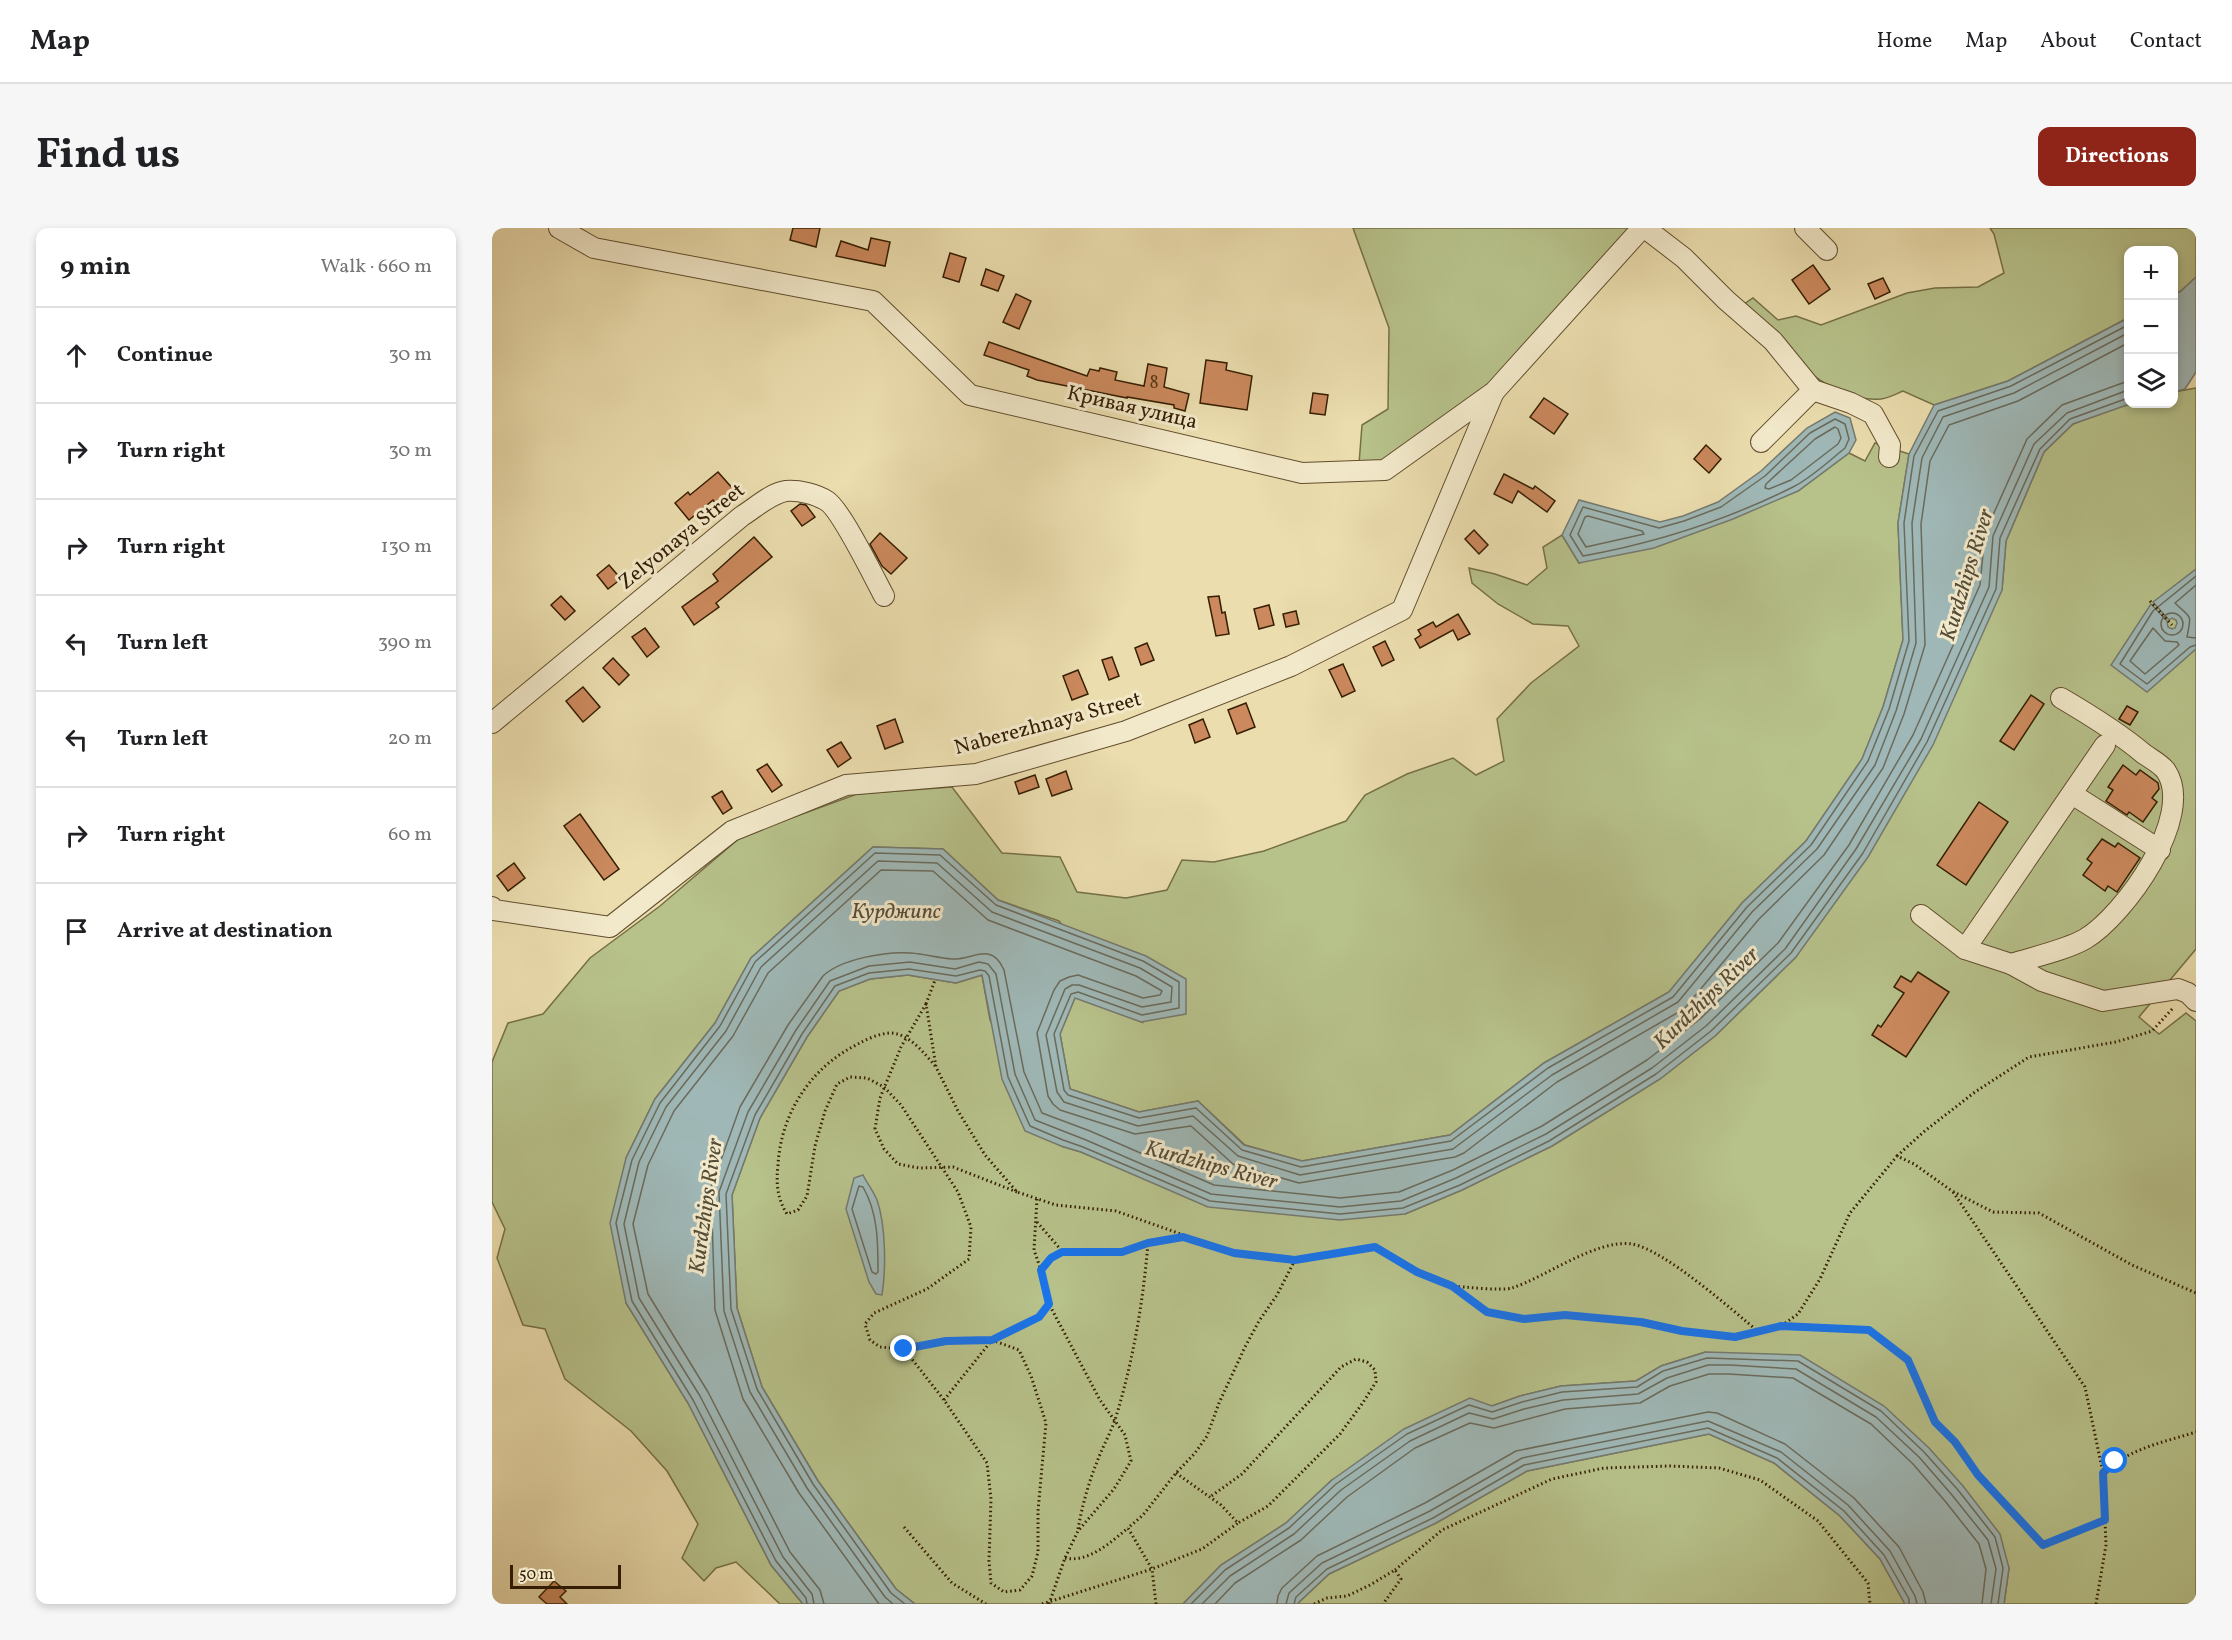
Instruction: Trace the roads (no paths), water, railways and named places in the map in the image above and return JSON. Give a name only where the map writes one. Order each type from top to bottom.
[{"type":"street","name":"Кривая улица","points":[[559,228],[594,248],[873,301],[970,395],[1302,473],[1385,470],[1494,392],[1644,228]]},
{"type":"street","points":[[1644,228],[1684,258],[1726,300],[1773,341],[1813,390],[1851,403],[1873,414],[1890,445],[1888,457]]},
{"type":"street","points":[[1805,228],[1827,250]]},
{"type":"street","points":[[1761,442],[1813,390]]},
{"type":"street","name":"Naberezhnaya Street","points":[[492,907],[494,910],[610,927],[732,831],[846,785],[976,774],[1126,731],[1291,666],[1402,610],[1494,392]]},
{"type":"street","name":"Zelyonaya Street","points":[[492,723],[742,516],[770,498],[786,491],[810,493],[829,502],[844,523],[884,596]]},
{"type":"street","points":[[2012,964],[2083,940],[2104,926],[2130,897],[2160,850],[2169,828],[2175,791],[2166,771],[2115,730],[2061,698]]},
{"type":"street","points":[[1965,949],[2105,745]]},
{"type":"street","points":[[2072,794],[2160,850]]},
{"type":"street","points":[[1921,915],[1965,949],[2012,964],[2042,981],[2103,1001],[2178,989],[2192,997]]},
{"type":"water","points":[[2196,277],[2196,372],[2185,389],[2178,391],[2178,293]]},
{"type":"water","name":"Курджипс","points":[[2124,320],[2124,406],[2073,424],[2044,452],[2006,541],[2002,590],[1933,745],[1868,857],[1796,957],[1715,1036],[1660,1079],[1552,1146],[1462,1190],[1405,1214],[1340,1220],[1208,1207],[1081,1152],[1025,1131],[1002,1079],[982,975],[956,983],[908,975],[870,979],[839,991],[807,1037],[760,1118],[732,1195],[737,1308],[762,1387],[818,1481],[896,1589],[915,1604],[803,1604],[771,1565],[688,1403],[626,1303],[610,1223],[626,1158],[655,1099],[715,1023],[751,958],[873,847],[943,849],[998,900],[1146,956],[1186,979],[1186,1014],[1141,1022],[1075,998],[1060,1034],[1070,1089],[1139,1112],[1198,1101],[1244,1145],[1302,1161],[1450,1135],[1544,1063],[1669,992],[1742,903],[1806,841],[1862,759],[1883,707],[1903,640],[1898,523],[1909,454],[1934,405],[2008,381]]},
{"type":"water","points":[[1835,412],[1850,418],[1856,440],[1849,453],[1798,491],[1733,519],[1654,548],[1579,563],[1562,535],[1579,500],[1660,522],[1683,516],[1718,502],[1761,471],[1807,428]]},
{"type":"water","points":[[2196,569],[2196,649],[2147,692],[2111,665],[2151,604],[2167,621],[2168,627],[2175,628],[2176,620],[2172,618],[2169,620],[2153,602]]},
{"type":"water","points":[[863,1175],[877,1200],[882,1222],[885,1260],[882,1295],[876,1294],[869,1282],[846,1209],[854,1178]]},
{"type":"water","points":[[1706,1352],[1800,1355],[1884,1406],[1929,1448],[1963,1486],[2000,1534],[2009,1568],[2004,1604],[1905,1604],[1880,1559],[1840,1516],[1774,1463],[1709,1434],[1527,1471],[1436,1523],[1329,1574],[1297,1604],[1183,1604],[1221,1565],[1286,1523],[1332,1480],[1404,1429],[1470,1398],[1492,1406],[1520,1396],[1561,1386],[1636,1381],[1661,1366]]},
{"type":"water label","name":"Kurdzhips River","points":[[1968,575]]},
{"type":"water label","name":"Kurdzhips River","points":[[1707,999]]},
{"type":"water label","name":"Kurdzhips River","points":[[1211,1166]]},
{"type":"water label","name":"Kurdzhips River","points":[[707,1206]]}]
